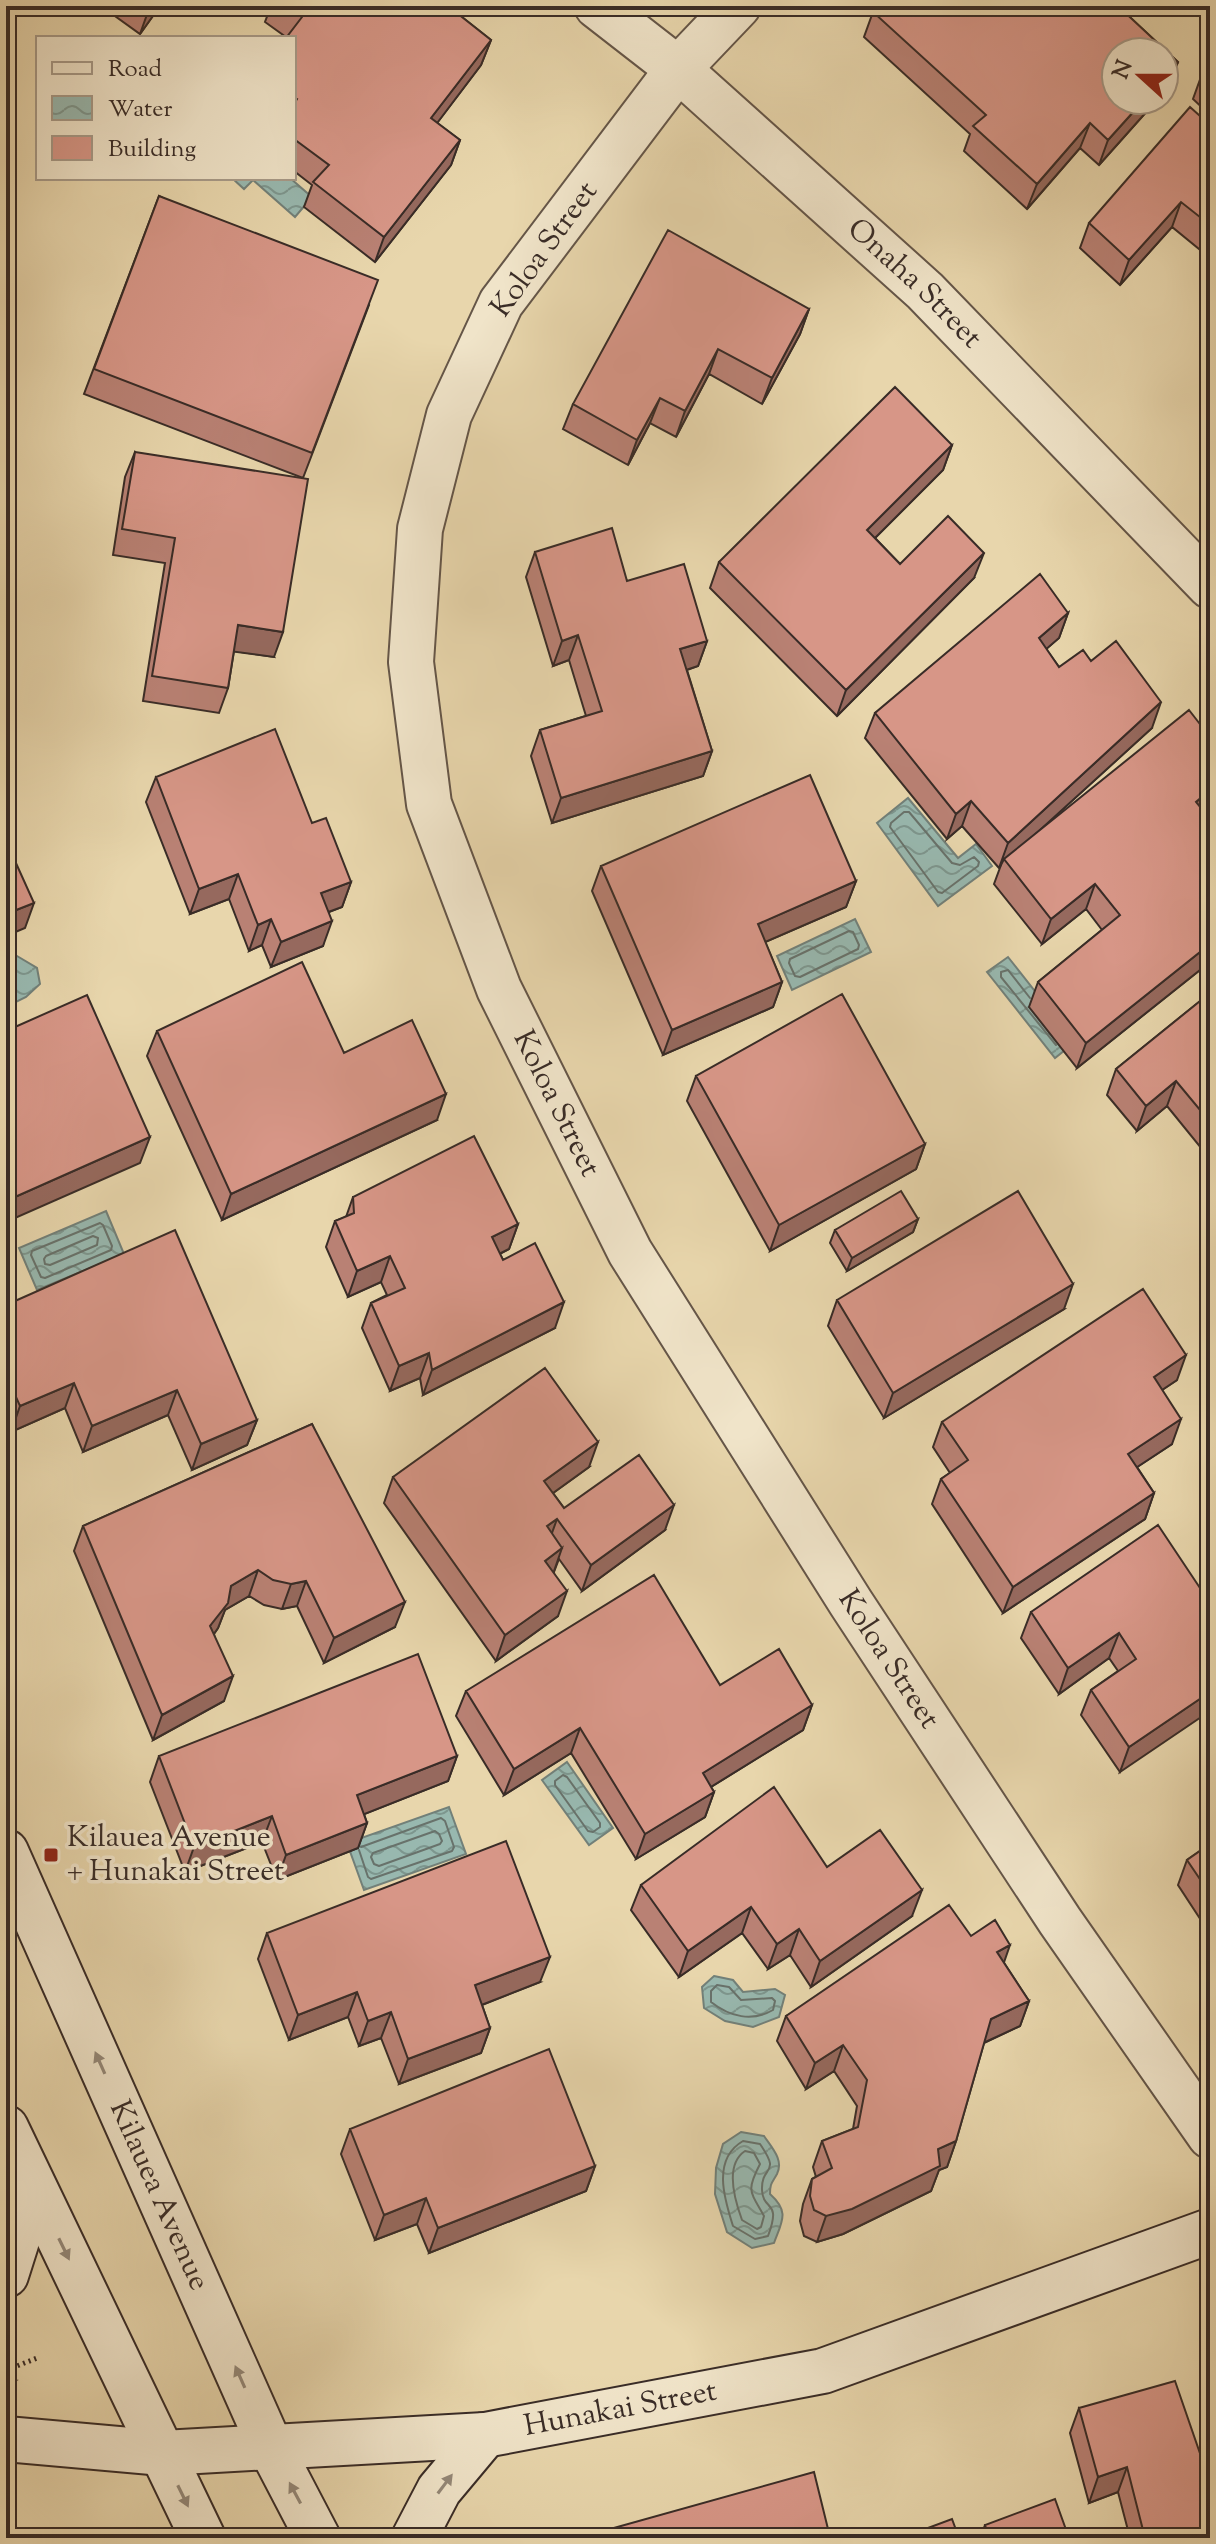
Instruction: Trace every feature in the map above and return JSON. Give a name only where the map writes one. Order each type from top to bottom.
[{"type":"street","name":"Onaha Street","points":[[597,6],[678,69],[925,291],[1210,586]]},
{"type":"street","name":"Koloa Street","points":[[738,6],[678,69],[501,303],[449,415],[420,529],[411,662],[429,804],[499,989],[630,1252],[851,1603],[1033,1881],[1210,2136]]},
{"type":"street","name":"Kilauea Avenue","points":[[6,1852],[271,2448],[318,2538]]},
{"type":"street","points":[[6,2275],[26,2212],[11,2139]]},
{"type":"street","points":[[11,2139],[203,2538]]},
{"type":"street","name":"Hunakai Street","points":[[6,2439],[163,2453],[485,2435],[823,2371],[1210,2231]]},
{"type":"street","points":[[414,2538],[439,2490],[485,2435]]},
{"type":"path","points":[[6,2352],[16,2381]]},
{"type":"path","points":[[12,2368],[37,2358]]},
{"type":"water","points":[[234,180],[253,180],[244,189]]},
{"type":"water","points":[[253,180],[292,180],[312,197],[295,217]]},
{"type":"water","points":[[908,798],[958,858],[976,844],[992,866],[938,906],[877,823]]},
{"type":"water","points":[[855,919],[871,952],[792,990],[777,956]]},
{"type":"water","points":[[17,956],[37,968],[40,984],[26,997],[6,1007],[6,959]]},
{"type":"water","points":[[1008,957],[1075,1042],[1055,1058],[987,972]]},
{"type":"water","points":[[106,1211],[124,1254],[37,1290],[19,1248]]},
{"type":"water","points":[[567,1762],[613,1828],[589,1845],[542,1780]]},
{"type":"water","points":[[449,1807],[466,1854],[364,1890],[347,1843]]},
{"type":"water","points":[[714,1976],[733,1980],[743,1992],[775,1989],[785,1995],[779,2017],[753,2027],[725,2021],[704,2008],[702,1987]]},
{"type":"water","points":[[741,2132],[764,2136],[779,2164],[770,2194],[780,2206],[782,2223],[774,2243],[752,2248],[727,2232],[715,2194],[716,2168],[723,2144]]},
{"type":"building","points":[[287,6],[448,6],[491,40],[431,118],[460,140],[384,237],[313,182],[329,165],[296,140],[296,36],[288,36],[302,17]]},
{"type":"building","points":[[878,6],[1118,6],[1150,36],[1100,36],[1100,116],[1130,116],[1108,140],[1090,123],[1037,184],[973,126],[986,115],[873,12]]},
{"type":"building","points":[[1210,65],[1210,81],[1202,74]]},
{"type":"building","points":[[1190,107],[1210,125],[1210,225],[1181,202],[1129,260],[1089,223]]},
{"type":"building","points":[[159,196],[378,280],[312,453],[94,369]]},
{"type":"building","points":[[668,230],[809,309],[772,378],[718,349],[685,411],[660,398],[637,440],[573,404]]},
{"type":"building","points":[[895,387],[952,445],[867,530],[900,564],[948,516],[984,553],[846,690],[719,562]]},
{"type":"building","points":[[135,452],[308,479],[283,632],[238,625],[228,688],[152,676],[175,538],[122,529]]},
{"type":"building","points":[[612,528],[627,581],[684,564],[707,641],[680,649],[712,751],[561,798],[540,730],[602,711],[578,635],[562,641],[535,552]]},
{"type":"building","points":[[1040,574],[1068,613],[1039,638],[1059,667],[1083,650],[1091,661],[1116,641],[1161,702],[1008,843],[971,801],[956,814],[875,713]]},
{"type":"building","points":[[1189,710],[1210,737],[1210,790],[1196,802],[1210,817],[1210,944],[1086,1043],[1038,982],[1120,915],[1095,884],[1051,919],[1004,859]]},
{"type":"building","points":[[275,729],[312,823],[326,818],[351,882],[321,893],[332,921],[281,942],[271,919],[258,925],[238,874],[199,889],[156,777]]},
{"type":"building","points":[[810,775],[856,881],[758,924],[782,982],[672,1030],[601,866]]},
{"type":"building","points":[[6,841],[34,903],[6,914]]},
{"type":"building","points":[[302,962],[344,1053],[412,1020],[446,1094],[231,1194],[157,1031]]},
{"type":"building","points":[[1210,993],[1210,1122],[1176,1081],[1146,1106],[1116,1069]]},
{"type":"building","points":[[842,994],[925,1144],[779,1225],[696,1076]]},
{"type":"building","points":[[87,995],[150,1137],[6,1201],[6,1031]]},
{"type":"building","points":[[474,1136],[518,1224],[492,1237],[503,1260],[535,1243],[564,1302],[432,1370],[429,1353],[399,1366],[371,1303],[405,1288],[390,1256],[357,1271],[335,1221],[354,1213],[353,1197]]},
{"type":"building","points":[[901,1191],[918,1219],[852,1258],[835,1230]]},
{"type":"building","points":[[1018,1191],[1073,1284],[893,1393],[837,1300]]},
{"type":"building","points":[[175,1230],[257,1420],[201,1444],[177,1390],[92,1426],[74,1383],[20,1406],[6,1375],[6,1305]]},
{"type":"building","points":[[1143,1289],[1186,1355],[1154,1377],[1181,1419],[1128,1454],[1154,1493],[1013,1587],[941,1479],[968,1460],[942,1422]]},
{"type":"building","points":[[545,1368],[598,1442],[544,1481],[564,1508],[639,1455],[674,1505],[591,1565],[557,1519],[547,1526],[562,1548],[545,1561],[567,1591],[505,1635],[393,1477]]},
{"type":"building","points":[[312,1424],[405,1602],[334,1638],[306,1581],[291,1584],[273,1580],[258,1570],[231,1586],[228,1603],[210,1626],[233,1676],[162,1715],[83,1526]]},
{"type":"building","points":[[1158,1525],[1210,1603],[1210,1692],[1129,1747],[1091,1690],[1136,1659],[1119,1633],[1068,1668],[1031,1612]]},
{"type":"building","points":[[654,1575],[720,1685],[779,1649],[812,1705],[703,1773],[714,1792],[645,1834],[580,1728],[514,1769],[466,1691]]},
{"type":"building","points":[[418,1654],[457,1756],[357,1795],[367,1823],[286,1855],[272,1816],[194,1847],[159,1756]]},
{"type":"building","points":[[774,1787],[827,1867],[880,1830],[922,1890],[820,1961],[799,1929],[777,1944],[751,1907],[688,1951],[641,1885]]},
{"type":"building","points":[[506,1841],[550,1957],[475,1985],[490,2028],[408,2059],[391,2012],[368,2021],[357,1992],[298,2015],[267,1933]]},
{"type":"building","points":[[1210,1844],[1210,1894],[1187,1860]]},
{"type":"building","points":[[949,1905],[971,1936],[995,1920],[1010,1945],[997,1952],[1029,2001],[991,2019],[956,2141],[938,2149],[940,2166],[852,2209],[826,2216],[814,2210],[810,2196],[812,2179],[832,2168],[822,2141],[858,2127],[867,2080],[843,2045],[815,2063],[786,2016]]},
{"type":"building","points":[[549,2049],[595,2166],[438,2228],[426,2198],[384,2215],[350,2129]]},
{"type":"building","points":[[1175,2381],[1203,2462],[1210,2460],[1210,2538],[1145,2538],[1127,2467],[1098,2477],[1079,2408]]},
{"type":"building","points":[[814,2472],[829,2533],[810,2538],[578,2538]]},
{"type":"building","points":[[1055,2499],[1069,2538],[989,2538],[985,2525]]},
{"type":"building","points":[[952,2519],[959,2538],[901,2538]]},
{"type":"place","name":"Kilauea Avenue + Hunakai Street","points":[[51,1855]]}]
